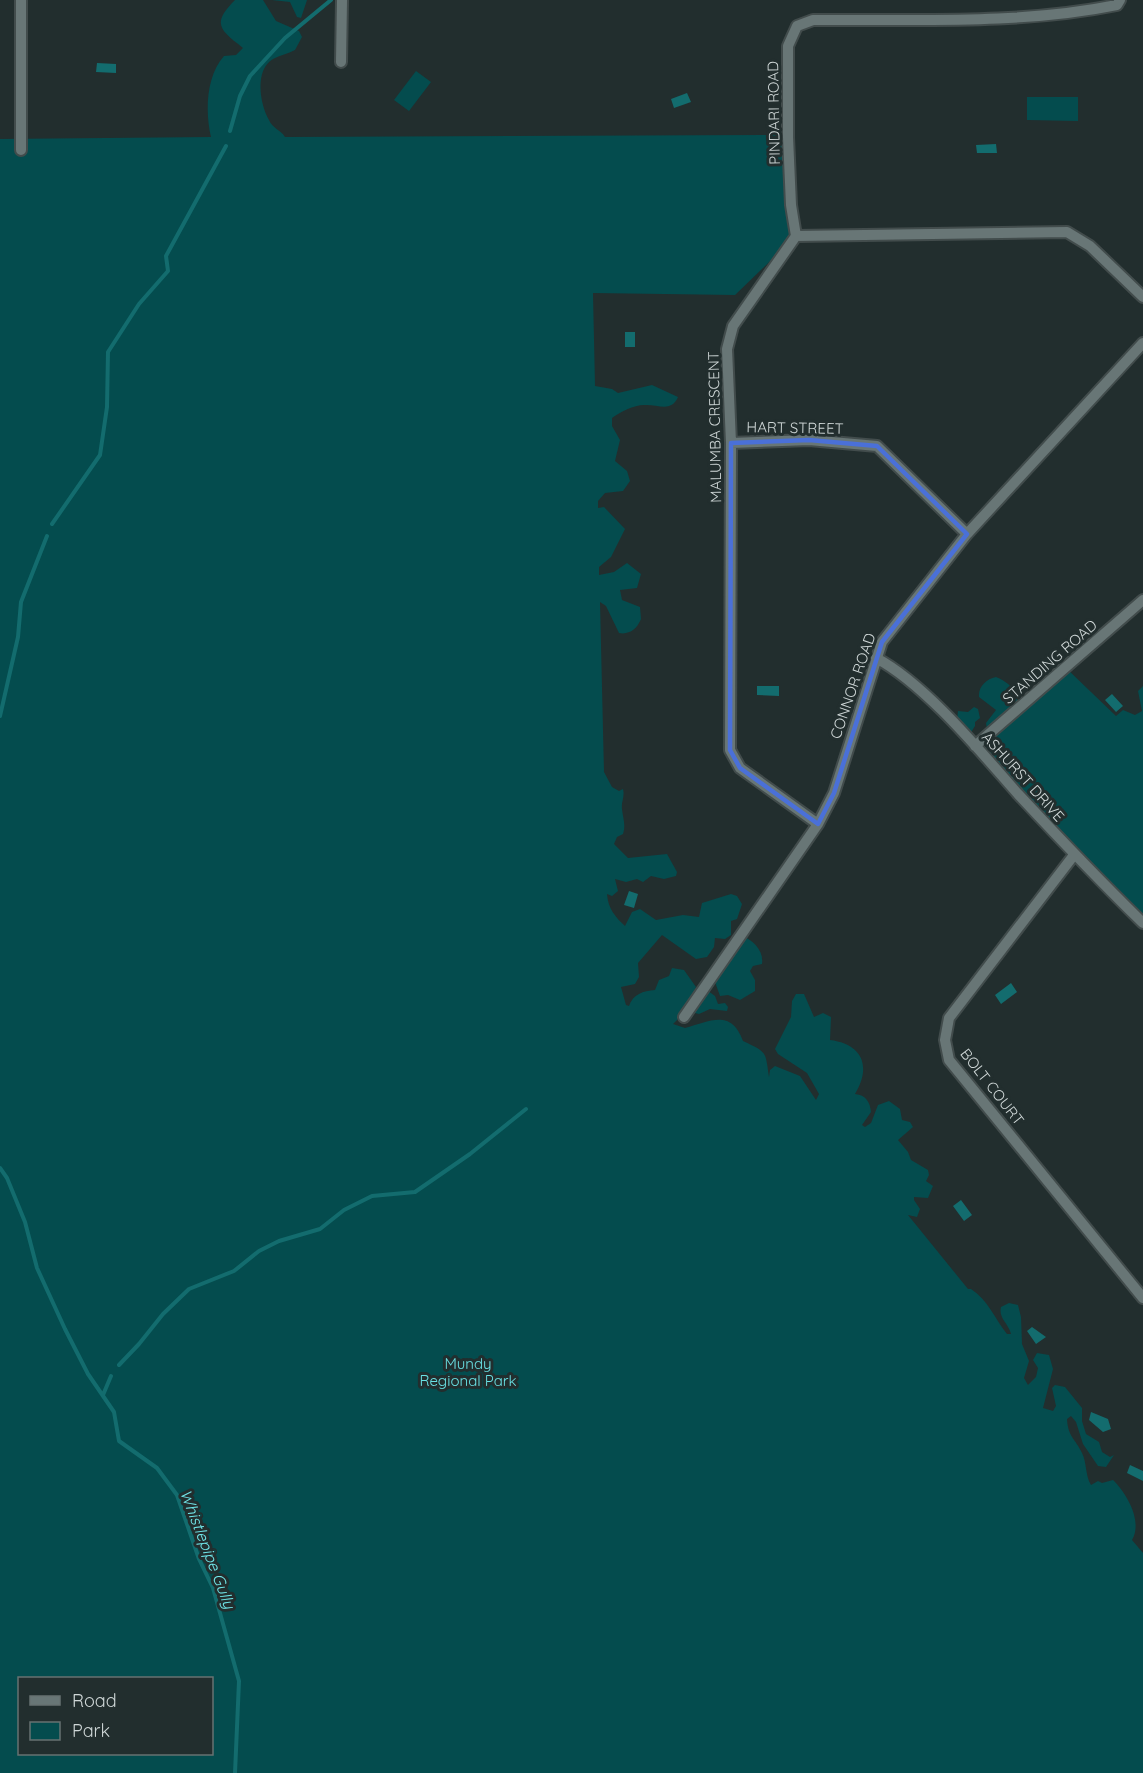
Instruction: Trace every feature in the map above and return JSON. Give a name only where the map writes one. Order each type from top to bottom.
[{"type":"street","points":[[21,0],[21,150]]},
{"type":"street","points":[[341,62],[342,0]]},
{"type":"street","name":"PINDARI ROAD","points":[[795,236],[788,137],[788,46],[797,26],[813,20],[984,19],[1088,11],[1119,3]]},
{"type":"street","points":[[795,236],[1068,231],[1090,246],[1143,297]]},
{"type":"street","name":"MALUMBA CRESCENT","points":[[795,236],[733,326],[727,349],[731,443],[730,750],[740,768],[818,824]]},
{"type":"street","name":"CONNOR ROAD","points":[[684,1017],[818,824],[834,793],[882,642],[902,612],[967,534],[1143,343]]},
{"type":"street","name":"HART STREET","points":[[731,443],[809,440],[878,446],[967,534]]},
{"type":"street","name":"STANDING ROAD","points":[[975,746],[1143,600]]},
{"type":"street","name":"ASHURST DRIVE","points":[[876,658],[898,669],[975,746],[1074,855],[1143,923]]},
{"type":"street","name":"BOLT COURT","points":[[1074,855],[949,1018],[945,1040],[949,1060],[1143,1298]]},
{"type":"highlighted area","points":[[809,440],[877,446],[967,534],[882,642],[834,793],[818,824],[740,768],[730,750],[731,443]]},
{"type":"green space","name":"Mundy Regional Park","points":[[235,0],[263,0],[276,21],[299,31],[302,37],[295,50],[267,64],[261,79],[261,97],[266,114],[270,123],[285,137],[788,135],[796,236],[735,295],[593,293],[595,386],[612,389],[618,393],[652,385],[678,397],[672,405],[664,407],[640,405],[627,409],[612,418],[612,426],[620,440],[615,461],[627,471],[630,481],[623,491],[605,493],[598,501],[598,508],[604,507],[625,529],[611,557],[599,567],[599,575],[614,572],[627,563],[641,574],[637,588],[620,590],[622,600],[640,607],[641,619],[632,630],[619,633],[606,606],[600,602],[604,772],[612,787],[619,791],[623,789],[624,830],[614,844],[628,858],[667,854],[677,872],[676,876],[664,879],[651,876],[643,882],[637,879],[626,882],[615,879],[618,891],[612,896],[607,894],[609,904],[625,926],[632,912],[640,909],[656,920],[683,915],[699,917],[702,903],[731,894],[737,896],[742,904],[737,919],[731,921],[731,935],[725,939],[715,938],[714,947],[707,957],[696,959],[662,935],[638,963],[639,977],[635,984],[621,987],[626,1005],[629,1006],[639,994],[655,990],[659,980],[669,976],[672,968],[684,970],[696,987],[682,1015],[673,1024],[685,1028],[719,1020],[732,1024],[743,1041],[764,1054],[769,1077],[770,1070],[775,1066],[800,1076],[816,1100],[819,1094],[807,1073],[778,1054],[775,1049],[791,1017],[792,1001],[796,994],[804,994],[814,1017],[823,1013],[831,1017],[830,1040],[850,1046],[861,1058],[863,1074],[855,1094],[867,1100],[871,1112],[862,1125],[865,1127],[871,1123],[878,1105],[889,1101],[900,1109],[902,1120],[910,1122],[913,1127],[898,1140],[908,1152],[911,1160],[928,1170],[929,1175],[926,1181],[933,1186],[928,1198],[914,1197],[920,1209],[917,1217],[908,1215],[968,1289],[977,1293],[982,1299],[1007,1334],[1011,1334],[1002,1318],[1001,1307],[1009,1303],[1018,1305],[1022,1344],[1029,1361],[1024,1378],[1028,1385],[1036,1377],[1038,1368],[1033,1360],[1037,1353],[1049,1355],[1053,1369],[1043,1408],[1053,1411],[1056,1406],[1052,1388],[1055,1385],[1065,1387],[1082,1408],[1082,1421],[1086,1434],[1099,1442],[1102,1452],[1110,1457],[1114,1455],[1106,1467],[1098,1466],[1083,1444],[1076,1422],[1071,1416],[1067,1419],[1070,1434],[1084,1457],[1091,1485],[1098,1481],[1102,1483],[1113,1480],[1128,1500],[1136,1525],[1132,1540],[1143,1553],[1143,1773],[0,1773],[0,139],[211,137],[208,117],[210,84],[224,56],[236,55],[243,48],[224,31],[221,26],[223,15]]},
{"type":"green space","points":[[272,0],[307,0],[301,18],[297,17],[290,2]]},
{"type":"green space","points":[[416,71],[431,82],[409,111],[394,100]]},
{"type":"green space","points":[[1027,97],[1078,97],[1078,121],[1027,120]]},
{"type":"green space","points":[[1066,668],[1116,716],[1123,710],[1135,715],[1142,711],[1138,691],[1143,686],[1143,923],[975,746]]},
{"type":"green space","points":[[996,677],[1014,690],[1017,702],[987,729],[986,723],[996,710],[979,697],[979,693],[983,684]]},
{"type":"green space","points":[[974,707],[978,709],[980,718],[975,722],[970,734],[957,720],[958,711],[968,712]]},
{"type":"green space","points":[[742,935],[757,947],[761,954],[762,964],[753,966],[750,971],[755,980],[755,991],[740,1000],[728,995],[720,996],[715,982],[730,954],[738,951],[735,941]]},
{"type":"green space","points":[[708,991],[715,996],[718,1004],[725,1003],[728,1007],[727,1011],[710,1009],[699,1014],[695,1013],[694,1010],[702,1003],[702,996]]},
{"type":"shaded area","points":[[97,63],[116,64],[116,73],[96,72]]},
{"type":"shaded area","points":[[687,93],[691,102],[674,108],[671,99]]},
{"type":"shaded area","points":[[996,144],[997,153],[977,153],[976,145]]},
{"type":"shaded area","points":[[625,332],[635,332],[635,347],[625,347]]},
{"type":"shaded area","points":[[757,686],[779,686],[779,696],[757,695]]},
{"type":"shaded area","points":[[1112,694],[1123,706],[1116,712],[1105,700]]},
{"type":"shaded area","points":[[629,891],[638,894],[634,908],[624,905]]},
{"type":"shaded area","points":[[1011,983],[1017,992],[1001,1004],[995,995]]},
{"type":"shaded area","points":[[961,1200],[972,1215],[964,1221],[953,1206]]},
{"type":"shaded area","points":[[1032,1327],[1046,1337],[1036,1344],[1027,1331]]},
{"type":"shaded area","points":[[1091,1412],[1108,1419],[1111,1429],[1103,1432],[1089,1420]]},
{"type":"shaded area","points":[[1130,1465],[1143,1471],[1143,1481],[1127,1473]]},
{"type":"waterway","points":[[230,131],[240,96],[250,76],[285,38],[331,0]]},
{"type":"waterway","name":"Whistlepipe Gully","points":[[52,524],[100,455],[107,407],[108,352],[139,304],[168,271],[166,256],[226,146]]},
{"type":"waterway","name":"Whistlepipe Gully","points":[[0,716],[18,637],[21,602],[47,536]]},
{"type":"waterway","points":[[119,1365],[163,1314],[189,1289],[234,1271],[259,1251],[279,1241],[320,1229],[344,1210],[372,1196],[415,1192],[470,1154],[526,1109]]},
{"type":"waterway","name":"Whistlepipe Gully","points":[[0,1168],[7,1178],[25,1222],[37,1268],[65,1329],[88,1374],[114,1412],[119,1441],[157,1468],[177,1495],[199,1559],[213,1588],[239,1681],[235,1773]]},
{"type":"waterway","points":[[103,1395],[111,1376]]}]
